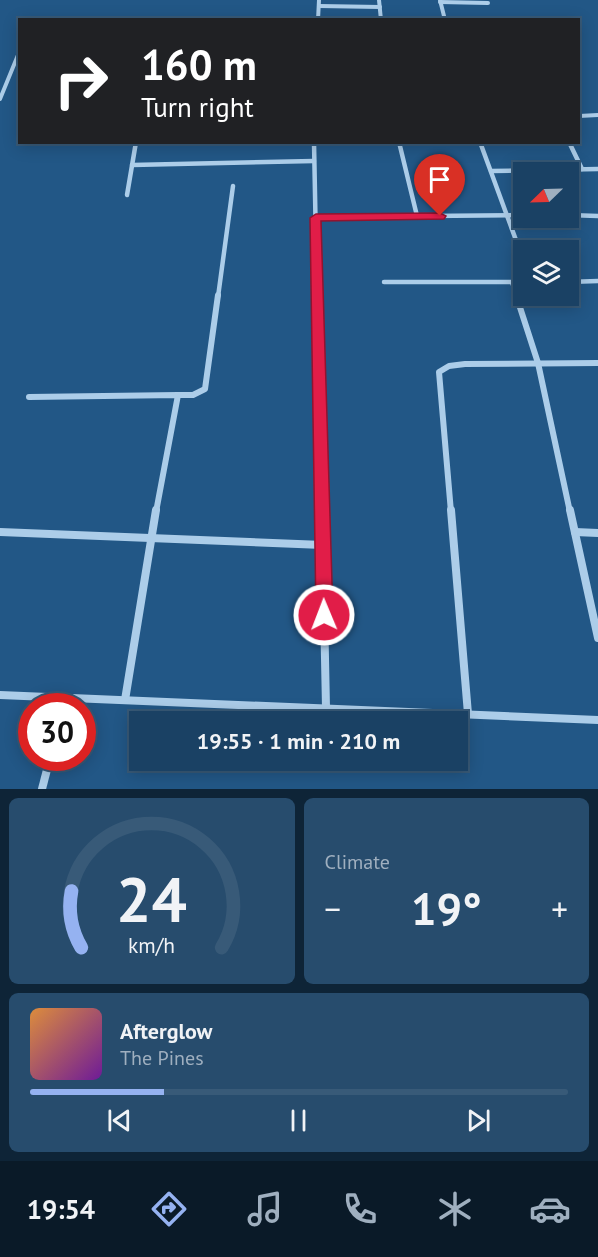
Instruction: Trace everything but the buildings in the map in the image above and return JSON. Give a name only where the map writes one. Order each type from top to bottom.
[{"type":"street","points":[[318,18],[319,0]]},
{"type":"street","points":[[379,0],[381,18]]},
{"type":"street","points":[[444,18],[440,1],[488,3]]},
{"type":"street","points":[[319,6],[380,7]]},
{"type":"street","points":[[0,99],[17,64],[18,55]]},
{"type":"street","points":[[580,116],[598,115]]},
{"type":"street","points":[[127,195],[136,144]]},
{"type":"street","points":[[314,144],[326,708]]},
{"type":"street","points":[[399,144],[417,216]]},
{"type":"street","points":[[481,144],[517,240]]},
{"type":"street","points":[[570,144],[582,169]]},
{"type":"street","points":[[132,165],[314,161]]},
{"type":"street","points":[[491,171],[598,169]]},
{"type":"street","points":[[28,397],[178,396],[200,393],[205,389],[233,186]]},
{"type":"street","points":[[316,218],[513,215]]},
{"type":"street","points":[[579,215],[598,216]]},
{"type":"street","points":[[579,282],[598,281]]},
{"type":"street","points":[[384,282],[512,282],[538,363],[598,638]]},
{"type":"street","points":[[468,711],[449,476],[438,385],[439,372],[449,366],[457,365],[598,363]]},
{"type":"street","points":[[125,700],[151,538],[178,396]]},
{"type":"street","points":[[0,532],[323,544]]},
{"type":"street","points":[[575,532],[598,533]]},
{"type":"street","points":[[0,695],[18,697]]},
{"type":"street","points":[[96,701],[125,700],[397,711]]},
{"type":"street","points":[[468,714],[598,720]]},
{"type":"street","points":[[42,789],[47,771]]},
{"type":"route","points":[[324,615],[316,218],[440,216]]}]
